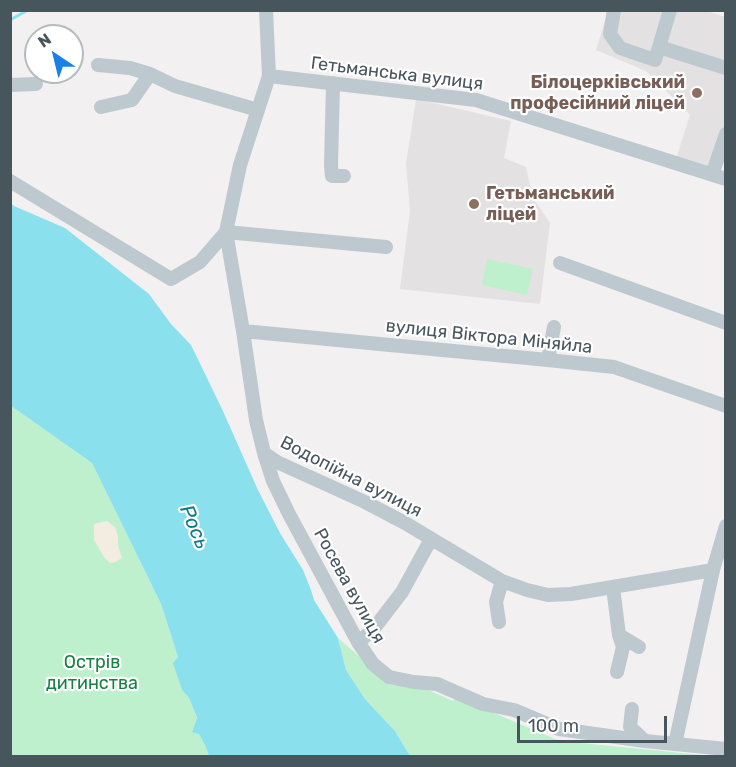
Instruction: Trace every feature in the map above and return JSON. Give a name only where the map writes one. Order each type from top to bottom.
[{"type":"street","name":"Водопійна вулиця","points":[[266,10],[269,76],[240,165],[226,232],[256,420],[264,453],[277,462],[365,502],[502,581],[527,591],[548,595],[571,594],[713,570]]},
{"type":"street","points":[[614,10],[610,34],[620,48],[655,60],[670,10]]},
{"type":"street","points":[[659,47],[726,68]]},
{"type":"street","points":[[98,65],[130,68],[150,74],[175,86],[258,110]]},
{"type":"street","points":[[101,107],[132,100],[150,74]]},
{"type":"street","name":"Гетьманська вулиця","points":[[269,76],[476,100],[726,179]]},
{"type":"street","points":[[10,85],[36,84]]},
{"type":"street","points":[[333,84],[332,176],[344,176]]},
{"type":"street","points":[[712,175],[726,134]]},
{"type":"street","points":[[10,181],[171,279],[200,262],[226,232],[386,247]]},
{"type":"street","points":[[560,263],[726,323]]},
{"type":"street","points":[[548,360],[554,327]]},
{"type":"street","name":"вулиця Віктора Міняйла","points":[[243,331],[614,368],[726,406]]},
{"type":"street","name":"Росева вулиця","points":[[264,453],[273,481],[289,514],[358,642],[373,664],[389,677],[438,684],[483,704],[514,710],[559,729],[726,749]]},
{"type":"street","points":[[675,744],[713,570],[726,526]]},
{"type":"street","points":[[358,642],[372,631],[402,592],[430,539]]},
{"type":"street","points":[[499,622],[496,602],[502,581]]},
{"type":"street","points":[[613,587],[619,635],[623,647],[617,672]]},
{"type":"street","points":[[619,635],[639,647]]},
{"type":"street","points":[[632,709],[630,727],[645,741]]},
{"type":"shaded area","name":"Білоцерківський професійний ліцей","points":[[608,11],[707,11],[725,17],[725,146],[716,171],[676,159],[690,115],[646,71],[596,50]]},
{"type":"shaded area","name":"Гетьманський ліцей","points":[[416,99],[511,121],[504,158],[526,167],[533,198],[550,223],[540,304],[400,289],[410,211],[406,164]]},
{"type":"green space","points":[[487,259],[533,269],[527,295],[482,285]]},
{"type":"green space","name":"Острів дитинства","points":[[11,406],[92,463],[161,604],[178,657],[174,663],[182,690],[189,698],[197,719],[192,731],[199,734],[209,756],[11,756]]},
{"type":"green space","points":[[338,638],[361,658],[372,672],[389,684],[424,688],[453,701],[456,697],[560,741],[712,756],[410,756],[395,731],[365,699],[346,670]]},
{"type":"sand","points":[[107,521],[115,527],[122,558],[110,563],[94,540],[94,524]]},
{"type":"water","name":"Рось","points":[[10,203],[65,228],[149,294],[171,324],[191,345],[258,490],[280,533],[303,570],[314,600],[338,638],[346,670],[365,699],[395,731],[410,756],[209,756],[199,734],[192,732],[197,718],[189,698],[182,690],[173,663],[178,657],[161,604],[92,463],[11,406]]},
{"type":"waterway","points":[[10,20],[28,10]]},
{"type":"place","name":"Білоцерківський професійний ліцей","points":[[697,93]]},
{"type":"place","name":"Гетьманський ліцей","points":[[474,204]]}]
